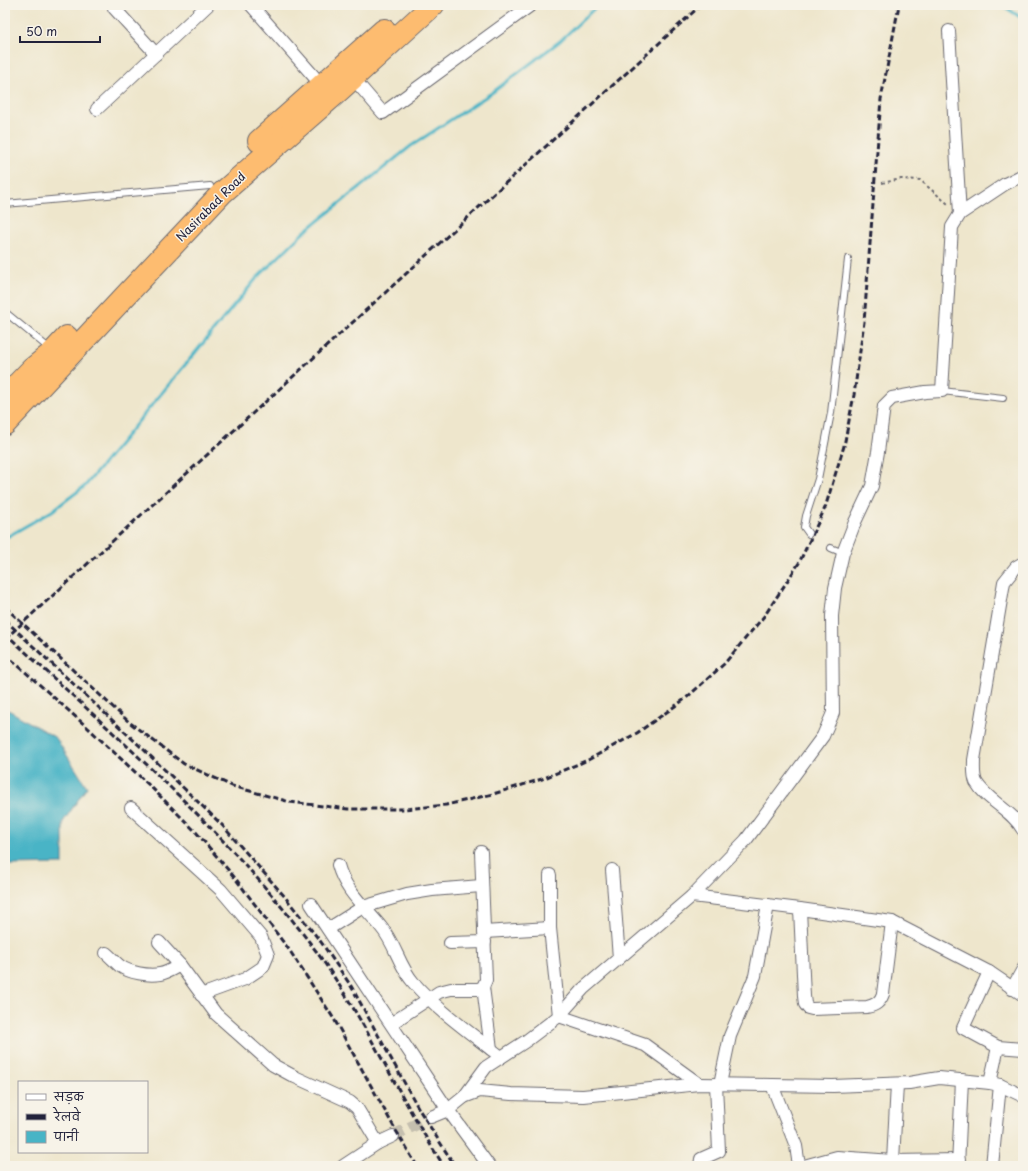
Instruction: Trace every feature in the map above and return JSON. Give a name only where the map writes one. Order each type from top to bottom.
[{"type":"highway","name":"Nasirabad Road","points":[[5,397],[38,376],[146,275],[222,193],[412,5]]},
{"type":"highway","name":"Nasirabad Road","points":[[5,424],[53,352],[210,186],[326,91],[353,78],[433,5]]},
{"type":"street","points":[[96,109],[208,5]]},
{"type":"street","points":[[251,5],[326,91]]},
{"type":"street","points":[[353,78],[383,113],[531,5]]},
{"type":"street","points":[[114,8],[156,54]]},
{"type":"street","points":[[949,31],[960,214]]},
{"type":"street","points":[[431,1118],[448,1110],[464,1097],[486,1068],[526,1041],[559,1016],[583,989],[692,896],[746,840],[824,736],[833,713],[832,616],[835,588],[843,553],[855,522],[872,486],[884,406],[892,398],[925,392],[942,391],[952,227],[960,214],[1005,184],[1023,175]]},
{"type":"street","points":[[1023,563],[1016,567],[1004,582],[974,760],[976,781],[985,792],[1014,817],[1023,830]]},
{"type":"street","points":[[131,808],[221,890],[261,937],[268,955],[263,967],[245,979],[201,995]]},
{"type":"street","points":[[481,852],[481,886],[485,937],[486,980],[483,987],[491,1049]]},
{"type":"street","points":[[338,865],[345,884],[363,907],[382,927],[412,980],[428,998],[501,1057]]},
{"type":"street","points":[[612,870],[619,958]]},
{"type":"street","points":[[550,875],[550,928],[559,1016]]},
{"type":"street","points":[[328,929],[363,907],[407,894],[432,890],[481,886]]},
{"type":"street","points":[[692,896],[892,922],[989,972],[1018,992],[1023,969]]},
{"type":"street","points":[[311,904],[392,1023],[448,1110],[489,1166]]},
{"type":"street","points":[[700,1166],[700,1159],[719,1151],[718,1084],[730,1036],[756,976],[768,905]]},
{"type":"street","points":[[800,909],[804,996],[805,1004],[808,1008],[812,1009],[867,1007],[874,1006],[880,1001],[883,994],[892,922]]},
{"type":"street","points":[[450,943],[550,928]]},
{"type":"street","points":[[159,942],[175,968],[201,995],[216,1014],[273,1065],[350,1102],[357,1108],[378,1143]]},
{"type":"street","points":[[106,953],[120,966],[130,971],[155,974],[175,968]]},
{"type":"street","points":[[989,972],[963,1028],[998,1047],[1023,1049]]},
{"type":"street","points":[[392,1023],[439,992],[450,989],[478,989],[483,987]]},
{"type":"street","points":[[559,1016],[645,1045],[699,1084]]},
{"type":"street","points":[[992,1166],[998,1047]]},
{"type":"street","points":[[464,1097],[480,1091],[511,1094],[583,1096],[699,1084],[833,1086],[897,1084],[939,1078],[995,1084],[1023,1096]]},
{"type":"street","points":[[804,1166],[838,1157],[893,1161],[958,1163],[962,1080]]},
{"type":"street","points":[[893,1161],[897,1084]]},
{"type":"street","points":[[772,1085],[796,1146],[799,1166]]},
{"type":"street","points":[[343,1166],[378,1143],[393,1136]]},
{"type":"lane","points":[[5,204],[210,186]]},
{"type":"lane","points":[[809,534],[804,528],[806,516],[818,479],[831,413],[848,259]]},
{"type":"lane","points":[[5,312],[53,352]]},
{"type":"lane","points":[[942,391],[1003,398]]},
{"type":"lane","points":[[831,548],[843,553]]},
{"type":"path","points":[[882,183],[901,179],[920,180],[960,214]]},
{"type":"water","points":[[5,708],[56,738],[87,787],[63,822],[63,864],[9,865],[5,807]]},
{"type":"waterway","points":[[5,538],[52,511],[85,486],[256,279],[303,233],[411,146],[493,92],[560,41],[598,5]]},
{"type":"waterway","points":[[1002,5],[1023,19]]},
{"type":"tunnel","points":[[393,1136],[431,1117]]},
{"type":"railway","points":[[5,639],[701,5]]},
{"type":"railway","points":[[5,607],[129,722],[184,764],[232,786],[290,802],[348,809],[405,809],[446,805],[493,794],[542,779],[588,760],[637,733],[685,699],[724,664],[765,615],[799,563],[825,508],[844,446],[854,395],[864,322],[881,99],[899,5]]},
{"type":"railway","points":[[5,620],[222,825],[285,897],[321,942],[351,986],[420,1111],[455,1166]]},
{"type":"railway","points":[[5,633],[166,783],[243,862],[279,904],[313,947],[331,973],[444,1166]]},
{"type":"railway","points":[[5,654],[86,726],[151,787],[196,832],[235,878],[290,951],[334,1019],[417,1166]]}]
